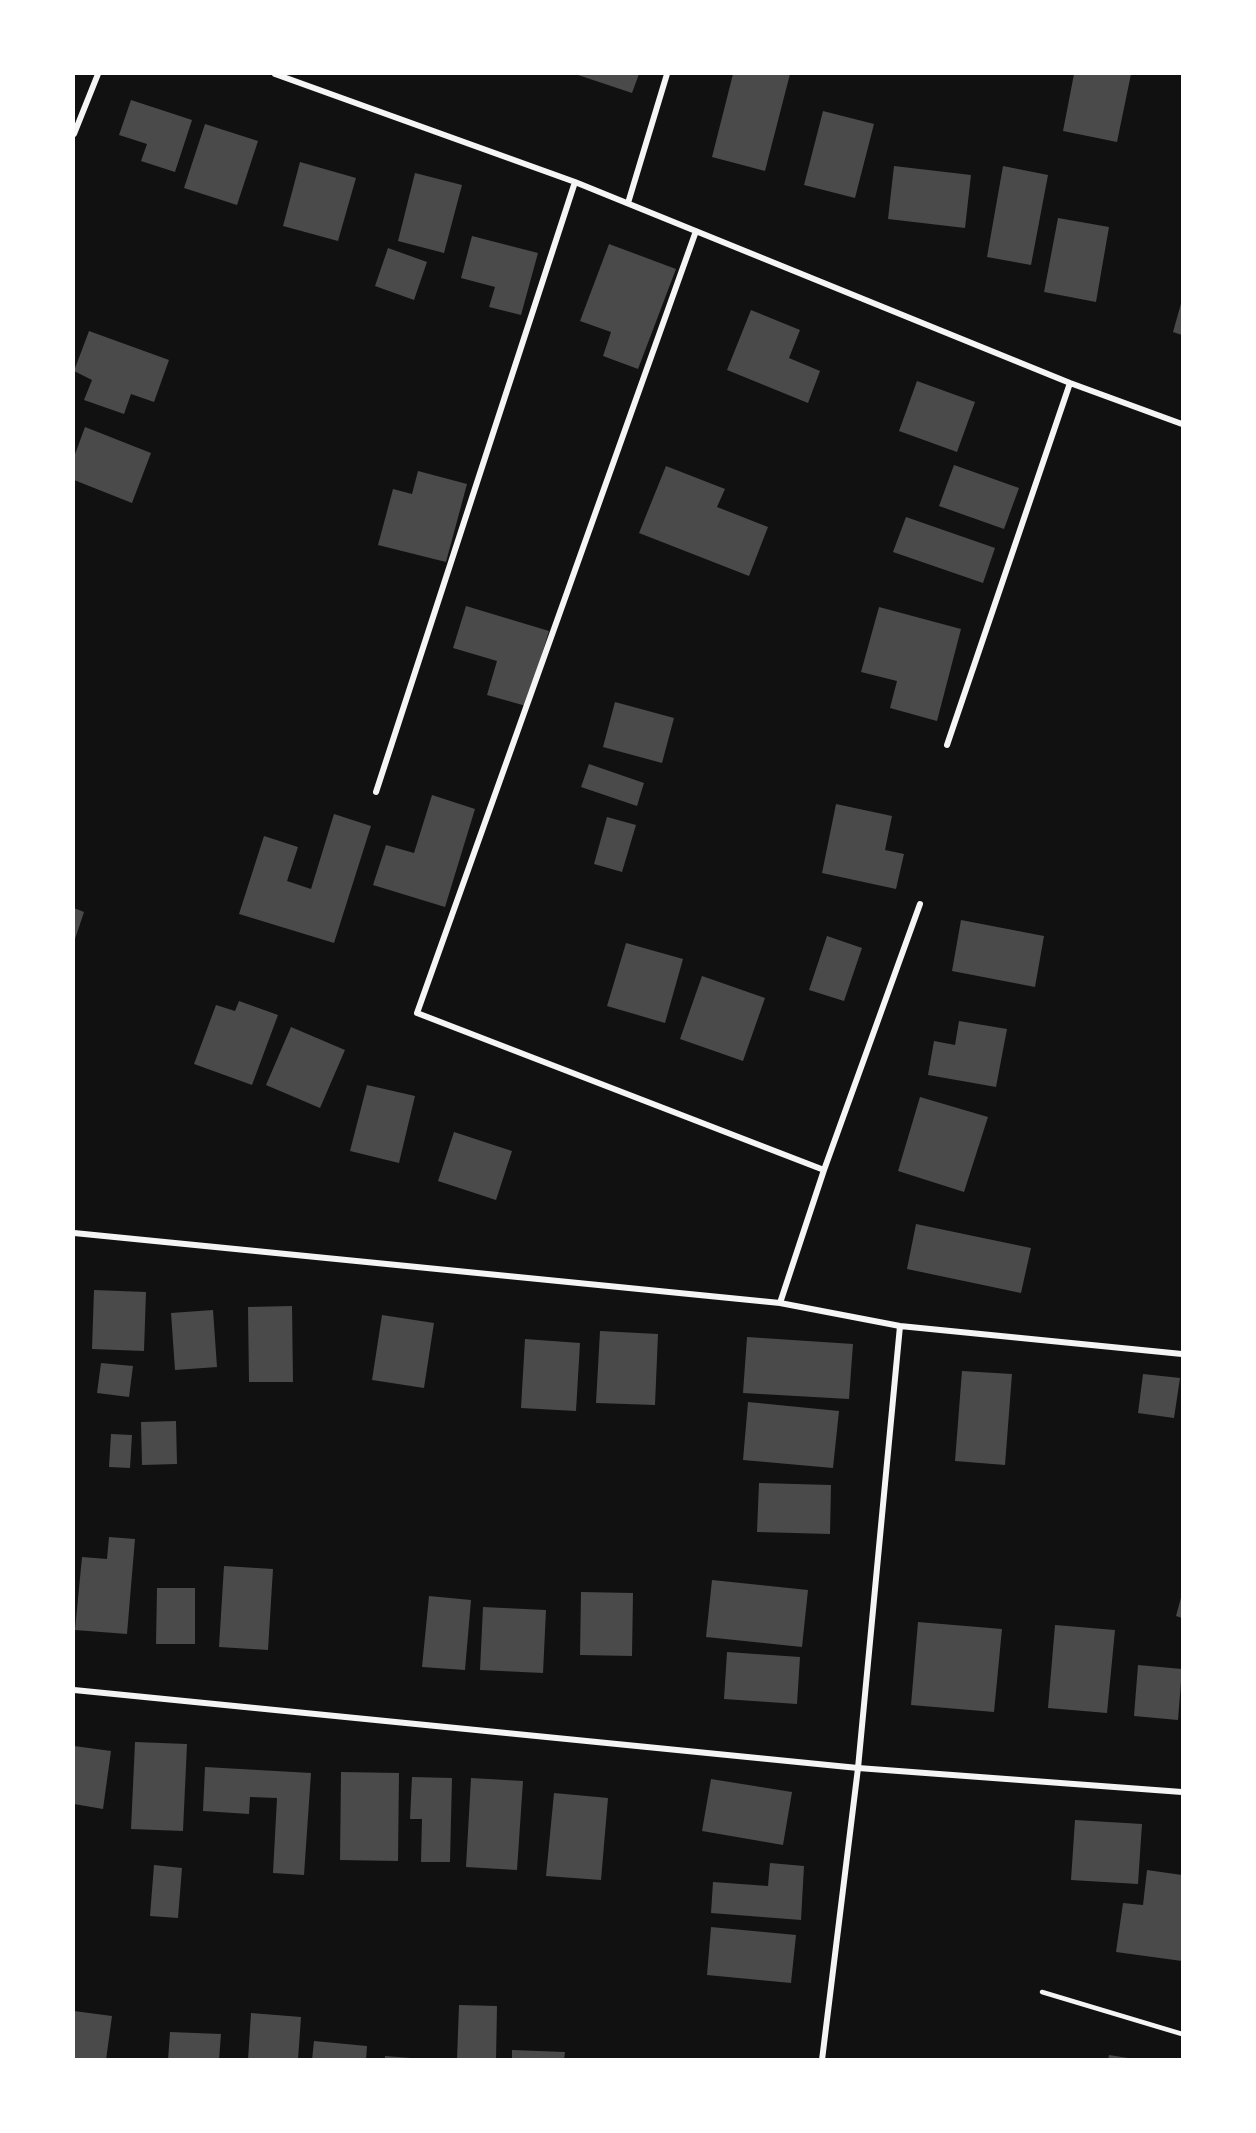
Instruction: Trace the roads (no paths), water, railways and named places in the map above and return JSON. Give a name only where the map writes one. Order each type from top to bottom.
[{"type":"street","points":[[74,134],[98,74]]},
{"type":"street","points":[[276,74],[288,75],[575,182],[1070,383],[1182,424]]},
{"type":"street","points":[[628,203],[667,74]]},
{"type":"street","points":[[376,792],[575,182]]},
{"type":"street","points":[[696,231],[417,1013],[824,1170]]},
{"type":"street","points":[[947,745],[1070,383]]},
{"type":"street","points":[[780,1303],[824,1170],[920,904]]},
{"type":"street","points":[[74,1233],[780,1303],[900,1326],[1182,1354]]},
{"type":"street","points":[[822,2060],[858,1768],[900,1326]]},
{"type":"street","points":[[74,1690],[858,1768],[1182,1792]]},
{"type":"lane","points":[[1042,1992],[1182,2034]]}]
